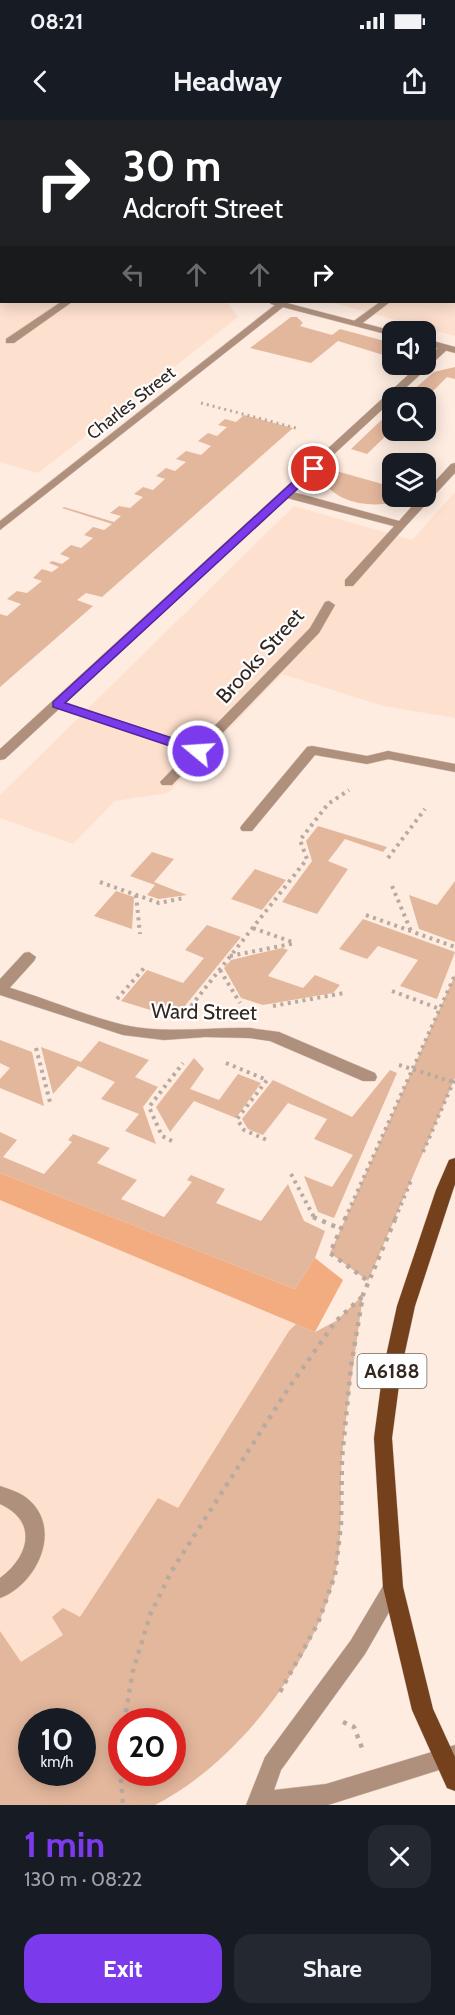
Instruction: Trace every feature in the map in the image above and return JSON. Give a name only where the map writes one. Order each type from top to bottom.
[{"type":"main road","name":"A6188","points":[[455,1164],[444,1190],[406,1306],[392,1370],[383,1438],[393,1587],[423,1710],[450,1756],[455,1781]]},
{"type":"street","points":[[10,340],[66,303]]},
{"type":"street","points":[[278,303],[382,330]]},
{"type":"street","name":"Charles Street","points":[[0,527],[278,303]]},
{"type":"street","points":[[357,323],[384,303]]},
{"type":"street","points":[[436,357],[450,348]]},
{"type":"street","points":[[0,756],[414,375]]},
{"type":"street","points":[[349,583],[455,466]]},
{"type":"street","points":[[287,494],[401,525]]},
{"type":"street","name":"Brooks Street","points":[[167,782],[315,630],[329,605]]},
{"type":"street","points":[[57,704],[198,751]]},
{"type":"street","points":[[247,828],[312,750],[367,760],[388,755],[455,768]]},
{"type":"street","points":[[0,989],[29,957]]},
{"type":"street","name":"Ward Street","points":[[0,989],[123,1030],[164,1035],[249,1033],[273,1036],[367,1076]]},
{"type":"street","points":[[0,1494],[21,1505],[34,1523],[35,1548],[23,1570],[0,1589]]},
{"type":"street","points":[[393,1587],[358,1647],[273,1764],[258,1804],[326,1795],[374,1782],[450,1756]]},
{"type":"path","points":[[198,402],[297,428]]},
{"type":"path","points":[[188,1010],[307,859],[300,840],[328,804],[349,790]]},
{"type":"path","points":[[388,858],[425,809]]},
{"type":"path","points":[[100,882],[159,903],[184,898]]},
{"type":"path","points":[[392,886],[411,931]]},
{"type":"path","points":[[136,895],[140,934]]},
{"type":"path","points":[[366,915],[455,946]]},
{"type":"path","points":[[230,956],[296,943],[253,928]]},
{"type":"path","points":[[113,1005],[145,967]]},
{"type":"path","points":[[220,970],[240,1004]]},
{"type":"path","points":[[368,1281],[330,1253],[440,1009],[452,989],[455,975]]},
{"type":"path","points":[[392,991],[440,1009]]},
{"type":"path","points":[[266,1011],[270,1006],[344,993]]},
{"type":"path","points":[[36,1048],[51,1106]]},
{"type":"path","points":[[367,1076],[378,1059],[453,1082]]},
{"type":"path","points":[[172,1141],[162,1136],[149,1107],[185,1061]]},
{"type":"path","points":[[227,1064],[267,1080],[237,1119],[244,1130],[267,1140]]},
{"type":"path","points":[[291,1174],[313,1218],[341,1229]]},
{"type":"path","points":[[126,1708],[133,1671],[150,1614],[171,1572],[329,1329],[363,1295]]},
{"type":"path","points":[[281,1690],[315,1709],[354,1726],[374,1782]]},
{"type":"path","points":[[122,1786],[123,1805]]},
{"type":"shaded area","points":[[0,303],[224,303],[228,304],[238,317],[38,473],[0,462]]},
{"type":"shaded area","points":[[334,303],[455,303],[455,336],[436,331],[436,321],[400,321]]},
{"type":"shaded area","points":[[291,317],[297,317],[303,323],[300,326],[332,335],[340,329],[382,340],[382,355],[338,341],[311,363],[250,348]]},
{"type":"shaded area","points":[[455,367],[455,379],[447,377],[436,388],[417,387],[431,375],[436,375],[436,372]]},
{"type":"shaded area","points":[[244,415],[293,428],[102,597],[86,593],[77,600],[93,606],[0,687],[0,614],[7,616],[21,604],[7,599],[17,591],[27,593],[42,581],[33,578],[42,569],[52,572],[59,567],[49,563],[52,561],[62,564],[70,558],[60,554],[71,545],[81,548],[93,538],[84,535],[93,527],[104,530],[112,524],[62,508],[114,522],[121,516],[110,513],[119,506],[130,508],[143,497],[134,494],[143,487],[153,490],[165,479],[156,476],[166,468],[175,471],[186,462],[176,459],[186,451],[201,455],[211,446],[198,441],[208,433],[217,436],[227,427],[218,425],[225,419],[236,422]]},
{"type":"shaded area","points":[[382,419],[382,440],[367,454],[351,449]]},
{"type":"shaded area","points":[[329,469],[382,484],[382,504],[349,500],[329,488],[323,479]]},
{"type":"shaded area","points":[[455,492],[455,718],[383,706],[282,674],[168,793],[115,801],[73,844],[0,818],[0,795],[294,506],[412,540]]},
{"type":"shaded area","points":[[318,826],[387,847],[383,852],[345,839],[328,861],[348,869],[317,914],[282,902],[312,861],[306,841]]},
{"type":"shaded area","points":[[152,852],[174,859],[154,882],[187,895],[159,899],[147,895],[155,885],[130,876]]},
{"type":"shaded area","points":[[255,869],[286,880],[262,910],[231,899]]},
{"type":"shaded area","points":[[455,881],[455,942],[419,929],[409,895],[437,905]]},
{"type":"shaded area","points":[[116,891],[134,897],[132,929],[94,916]]},
{"type":"shaded area","points":[[363,919],[455,952],[437,999],[400,986],[418,960],[378,946],[367,959],[339,949]]},
{"type":"shaded area","points":[[207,925],[241,937],[180,1012],[157,1012],[121,1001],[147,970],[183,983],[204,958],[185,950]]},
{"type":"shaded area","points":[[282,948],[288,950],[268,976],[303,988],[315,975],[340,985],[333,993],[263,1005],[241,998],[224,968],[231,960]]},
{"type":"shaded area","points":[[455,975],[455,1078],[368,1281],[330,1253]]},
{"type":"shaded area","points":[[0,1040],[32,1052],[44,1106],[0,1088],[0,1079],[10,1068],[0,1063]]},
{"type":"shaded area","points":[[99,1041],[149,1060],[135,1077],[158,1087],[143,1107],[156,1144],[125,1131],[139,1114],[101,1099],[115,1082],[78,1066],[53,1094],[41,1047],[81,1062]]},
{"type":"shaded area","points":[[194,1058],[204,1069],[190,1089],[219,1100],[238,1074],[261,1083],[236,1118],[194,1101],[170,1132],[156,1107]]},
{"type":"shaded area","points":[[390,1070],[397,1073],[334,1218],[318,1212],[304,1176],[332,1187],[353,1155],[314,1139],[327,1119],[288,1103],[263,1135],[248,1129],[242,1119],[273,1080],[352,1117]]},
{"type":"shaded area","points":[[0,1132],[17,1140],[3,1157],[44,1174],[72,1142],[68,1140],[73,1134],[110,1148],[97,1163],[137,1180],[121,1199],[164,1217],[192,1182],[187,1180],[191,1175],[225,1189],[216,1203],[261,1221],[288,1184],[304,1221],[325,1231],[315,1258],[295,1289],[0,1173]]},
{"type":"shaded area","points":[[0,1173],[295,1289],[315,1258],[343,1280],[315,1332],[0,1200]]},
{"type":"shaded area","points":[[0,1188],[309,1315],[118,1618],[110,1708],[108,1708],[102,1805],[0,1805]]},
{"type":"shaded area","points":[[363,1295],[342,1457],[338,1560],[325,1608],[290,1676],[268,1708],[214,1764],[185,1787],[155,1805],[0,1805],[0,1631],[21,1662],[63,1635],[52,1617],[63,1608],[80,1617],[158,1498],[178,1508],[289,1331],[296,1324],[315,1332],[336,1321]]},
{"type":"route","points":[[198,751],[57,704],[314,469]]}]
